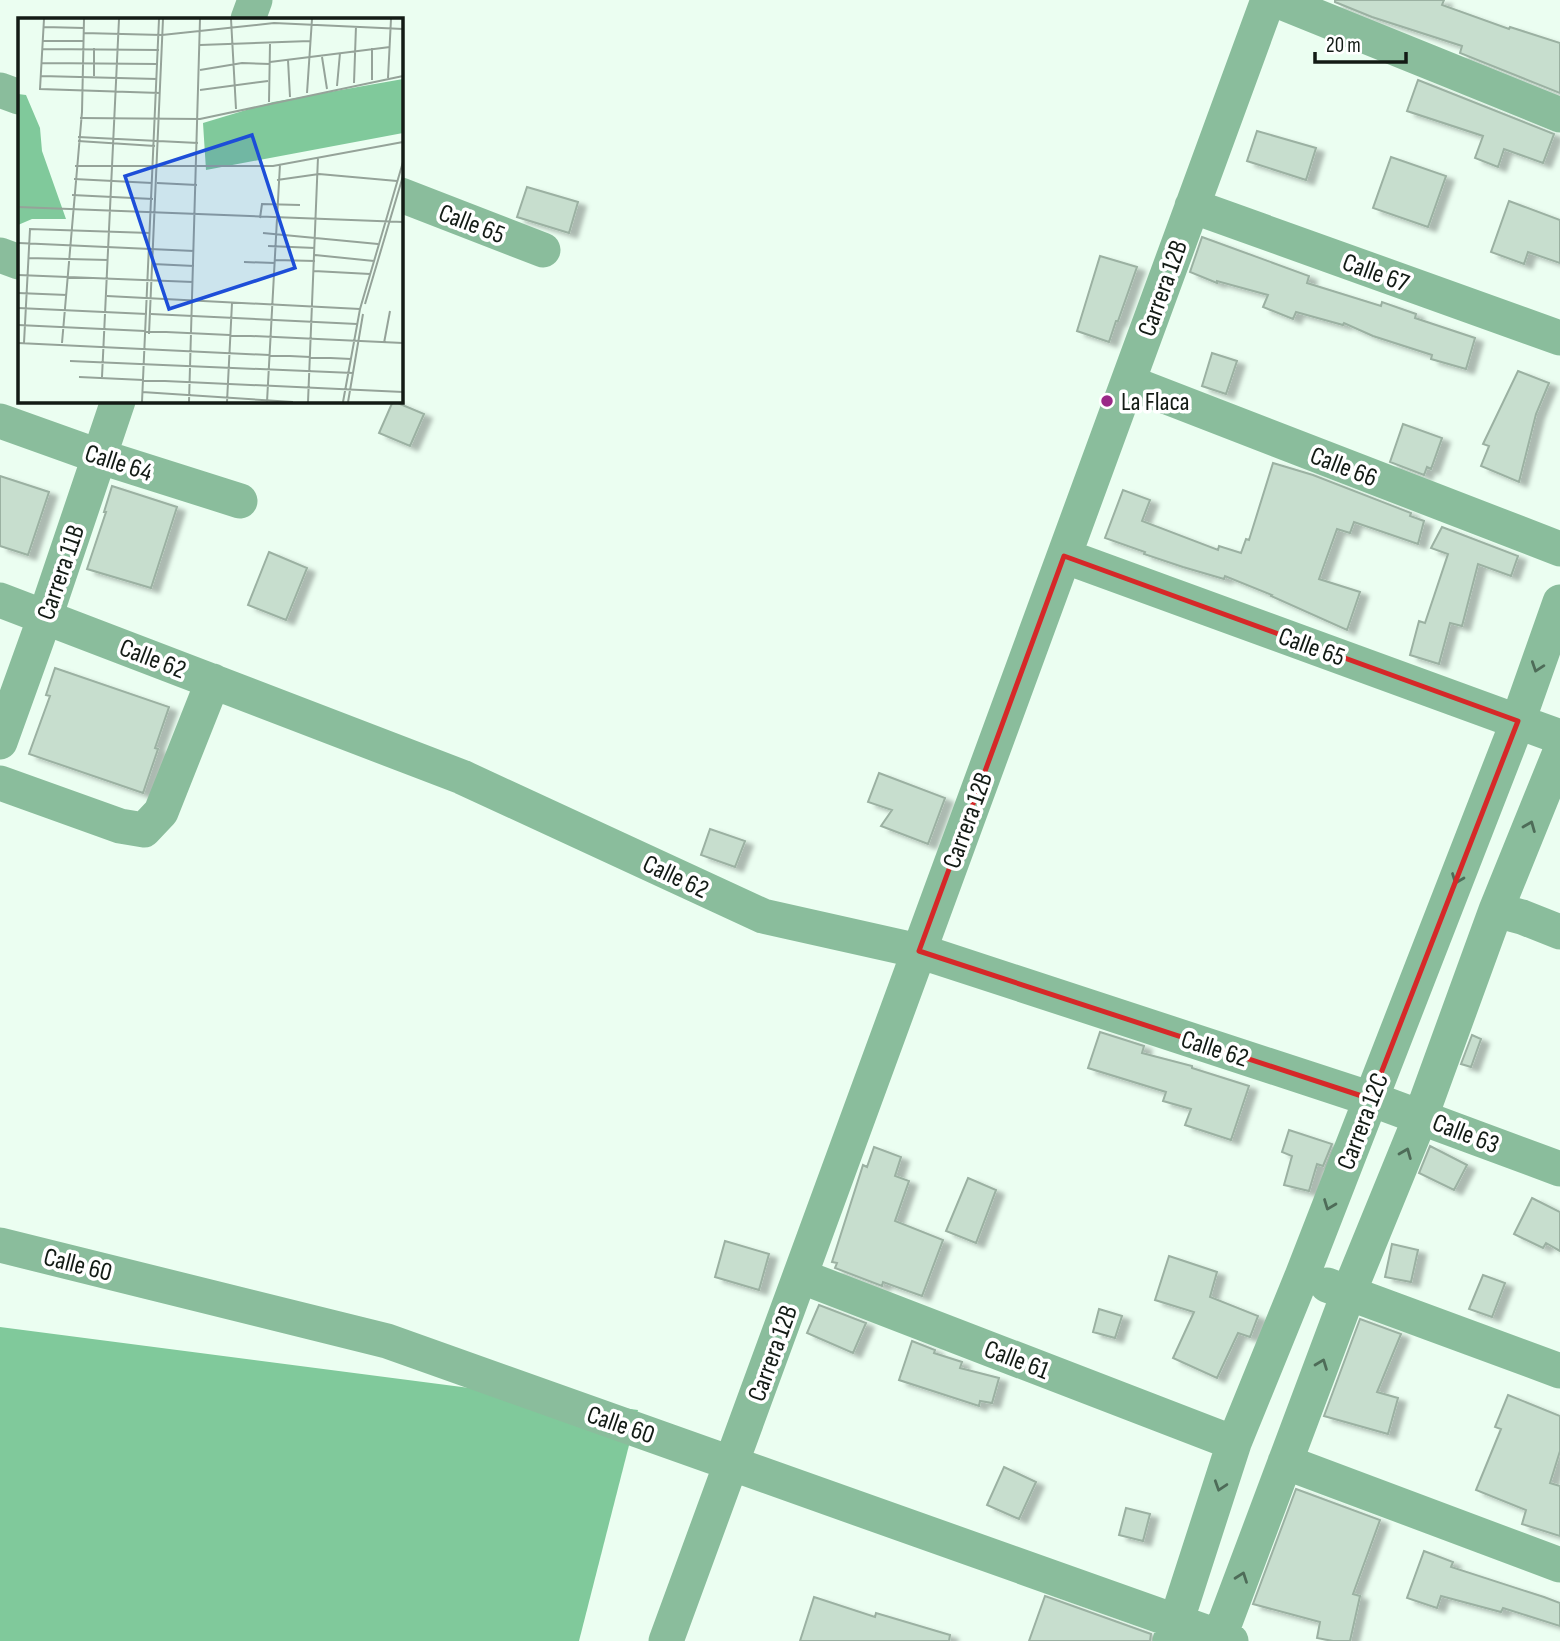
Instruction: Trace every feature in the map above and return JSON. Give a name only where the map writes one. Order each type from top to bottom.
[{"type":"street","points":[[248,18],[256,0]]},
{"type":"street","name":"Carrera 12B","points":[[666,1641],[1268,0]]},
{"type":"street","points":[[1276,0],[1560,115]]},
{"type":"street","points":[[0,90],[18,97]]},
{"type":"street","name":"Calle 65","points":[[402,195],[543,250]]},
{"type":"street","name":"Calle 67","points":[[1192,206],[1560,338]]},
{"type":"street","points":[[0,255],[18,262]]},
{"type":"street","name":"Calle 66","points":[[1128,382],[1560,550]]},
{"type":"street","name":"Carrera 11B","points":[[0,742],[118,402]]},
{"type":"street","name":"Calle 64","points":[[0,421],[98,456],[240,501]]},
{"type":"street","name":"Calle 65","points":[[1064,556],[1560,737]]},
{"type":"street","name":"Calle 62","points":[[0,600],[462,777],[763,916],[919,951],[1371,1099]]},
{"type":"street","name":"Carrera 12C","points":[[1173,1632],[1234,1443],[1302,1276],[1518,721],[1560,602]]},
{"type":"street","points":[[0,783],[120,826],[144,830],[161,812],[213,681]]},
{"type":"street","name":"Carrera 12C","points":[[1223,1640],[1285,1462],[1349,1292],[1421,1116],[1496,909],[1560,752]]},
{"type":"street","points":[[1496,909],[1560,932]]},
{"type":"street","name":"Calle 63","points":[[1371,1099],[1560,1169]]},
{"type":"street","name":"Calle 60","points":[[0,1245],[387,1341],[731,1463],[1173,1632],[1223,1640]]},
{"type":"street","name":"Calle 61","points":[[800,1276],[1234,1443]]},
{"type":"street","points":[[1302,1276],[1560,1371]]},
{"type":"street","points":[[1285,1462],[1560,1565]]},
{"type":"highlighted area","points":[[1064,556],[1518,721],[1371,1099],[919,951]]},
{"type":"green space","points":[[0,1327],[638,1410],[579,1641],[0,1641]]},
{"type":"building","points":[[1335,0],[1444,0],[1442,5],[1509,29],[1510,27],[1560,43],[1560,93],[1460,53],[1462,46],[1372,17]]},
{"type":"building","points":[[1418,80],[1554,134],[1543,163],[1504,149],[1498,167],[1475,158],[1483,136],[1407,111]]},
{"type":"building","points":[[1257,131],[1316,148],[1306,180],[1247,161]]},
{"type":"building","points":[[1391,157],[1446,176],[1428,227],[1373,208]]},
{"type":"building","points":[[527,187],[578,202],[569,233],[517,217]]},
{"type":"building","points":[[1509,201],[1560,220],[1560,263],[1528,252],[1524,264],[1491,252]]},
{"type":"building","points":[[1202,237],[1309,276],[1307,283],[1381,306],[1382,302],[1416,314],[1415,318],[1475,338],[1466,369],[1431,359],[1432,355],[1373,336],[1344,323],[1343,325],[1296,312],[1293,319],[1263,307],[1268,295],[1217,283],[1190,272]]},
{"type":"building","points":[[1100,256],[1137,267],[1109,342],[1077,331]]},
{"type":"building","points":[[1212,353],[1237,361],[1226,394],[1202,386]]},
{"type":"building","points":[[1518,371],[1549,383],[1536,414],[1519,482],[1481,466],[1489,446],[1483,444]]},
{"type":"building","points":[[393,402],[424,414],[410,446],[379,433]]},
{"type":"building","points":[[1403,424],[1442,438],[1431,469],[1427,467],[1424,475],[1390,462]]},
{"type":"building","points":[[1273,463],[1313,475],[1411,513],[1410,516],[1424,521],[1418,544],[1354,522],[1350,533],[1337,529],[1319,579],[1360,592],[1347,630],[1225,576],[1224,579],[1183,567],[1105,538],[1123,490],[1150,500],[1142,521],[1218,550],[1219,546],[1241,553],[1246,539],[1249,540]]},
{"type":"building","points":[[0,476],[49,492],[28,555],[0,546]]},
{"type":"building","points":[[112,486],[177,507],[151,588],[87,569]]},
{"type":"building","points":[[1442,527],[1518,556],[1511,576],[1478,564],[1462,626],[1450,623],[1439,664],[1410,655],[1419,621],[1425,623],[1448,554],[1431,548]]},
{"type":"building","points":[[269,552],[307,568],[286,620],[248,605]]},
{"type":"building","points":[[55,668],[169,707],[143,793],[29,754],[50,696],[46,695]]},
{"type":"building","points":[[879,773],[945,798],[928,844],[881,826],[892,810],[868,802]]},
{"type":"building","points":[[710,829],[745,841],[735,867],[701,855]]},
{"type":"building","points":[[1100,1032],[1144,1046],[1142,1053],[1192,1066],[1249,1086],[1231,1140],[1185,1125],[1191,1109],[1163,1101],[1166,1092],[1088,1068]]},
{"type":"building","points":[[1472,1035],[1481,1039],[1471,1067],[1461,1064]]},
{"type":"building","points":[[1289,1130],[1332,1144],[1323,1166],[1317,1164],[1309,1191],[1284,1185],[1292,1156],[1282,1152]]},
{"type":"building","points":[[1430,1146],[1467,1165],[1454,1190],[1419,1173]]},
{"type":"building","points":[[874,1147],[901,1157],[895,1176],[909,1181],[895,1221],[943,1240],[922,1296],[883,1282],[882,1286],[835,1268],[837,1263],[832,1262],[863,1165],[867,1167]]},
{"type":"building","points":[[968,1178],[996,1190],[976,1243],[946,1231]]},
{"type":"building","points":[[1532,1198],[1560,1212],[1560,1251],[1546,1243],[1543,1248],[1514,1234]]},
{"type":"building","points":[[725,1241],[769,1254],[759,1290],[715,1277]]},
{"type":"building","points":[[1392,1244],[1418,1250],[1411,1282],[1385,1277]]},
{"type":"building","points":[[1169,1256],[1217,1272],[1210,1297],[1258,1316],[1250,1337],[1238,1333],[1217,1378],[1173,1358],[1194,1312],[1155,1300]]},
{"type":"building","points":[[1483,1275],[1505,1283],[1492,1317],[1469,1309]]},
{"type":"building","points":[[819,1305],[866,1323],[853,1353],[807,1333]]},
{"type":"building","points":[[1099,1309],[1122,1316],[1115,1338],[1093,1332]]},
{"type":"building","points":[[1360,1319],[1401,1334],[1377,1392],[1398,1398],[1388,1434],[1324,1416]]},
{"type":"building","points":[[912,1341],[935,1350],[934,1353],[962,1362],[960,1368],[999,1378],[992,1403],[980,1401],[979,1406],[899,1380]]},
{"type":"building","points":[[1508,1395],[1560,1416],[1560,1451],[1550,1483],[1560,1486],[1560,1536],[1522,1524],[1526,1510],[1476,1490],[1501,1429],[1495,1427]]},
{"type":"building","points":[[1004,1467],[1036,1482],[1019,1519],[987,1505]]},
{"type":"building","points":[[1296,1489],[1380,1520],[1353,1594],[1360,1596],[1350,1641],[1317,1638],[1320,1622],[1253,1604]]},
{"type":"building","points":[[1126,1508],[1150,1514],[1143,1541],[1119,1535]]},
{"type":"building","points":[[1424,1551],[1453,1562],[1451,1567],[1560,1603],[1560,1626],[1503,1608],[1501,1612],[1441,1596],[1437,1608],[1407,1598]]},
{"type":"building","points":[[1045,1596],[1151,1634],[1150,1641],[1029,1641]]},
{"type":"building","points":[[814,1597],[875,1617],[876,1613],[950,1635],[949,1641],[800,1641]]},
{"type":"place","name":"La Flaca","points":[[1107,401]]}]
